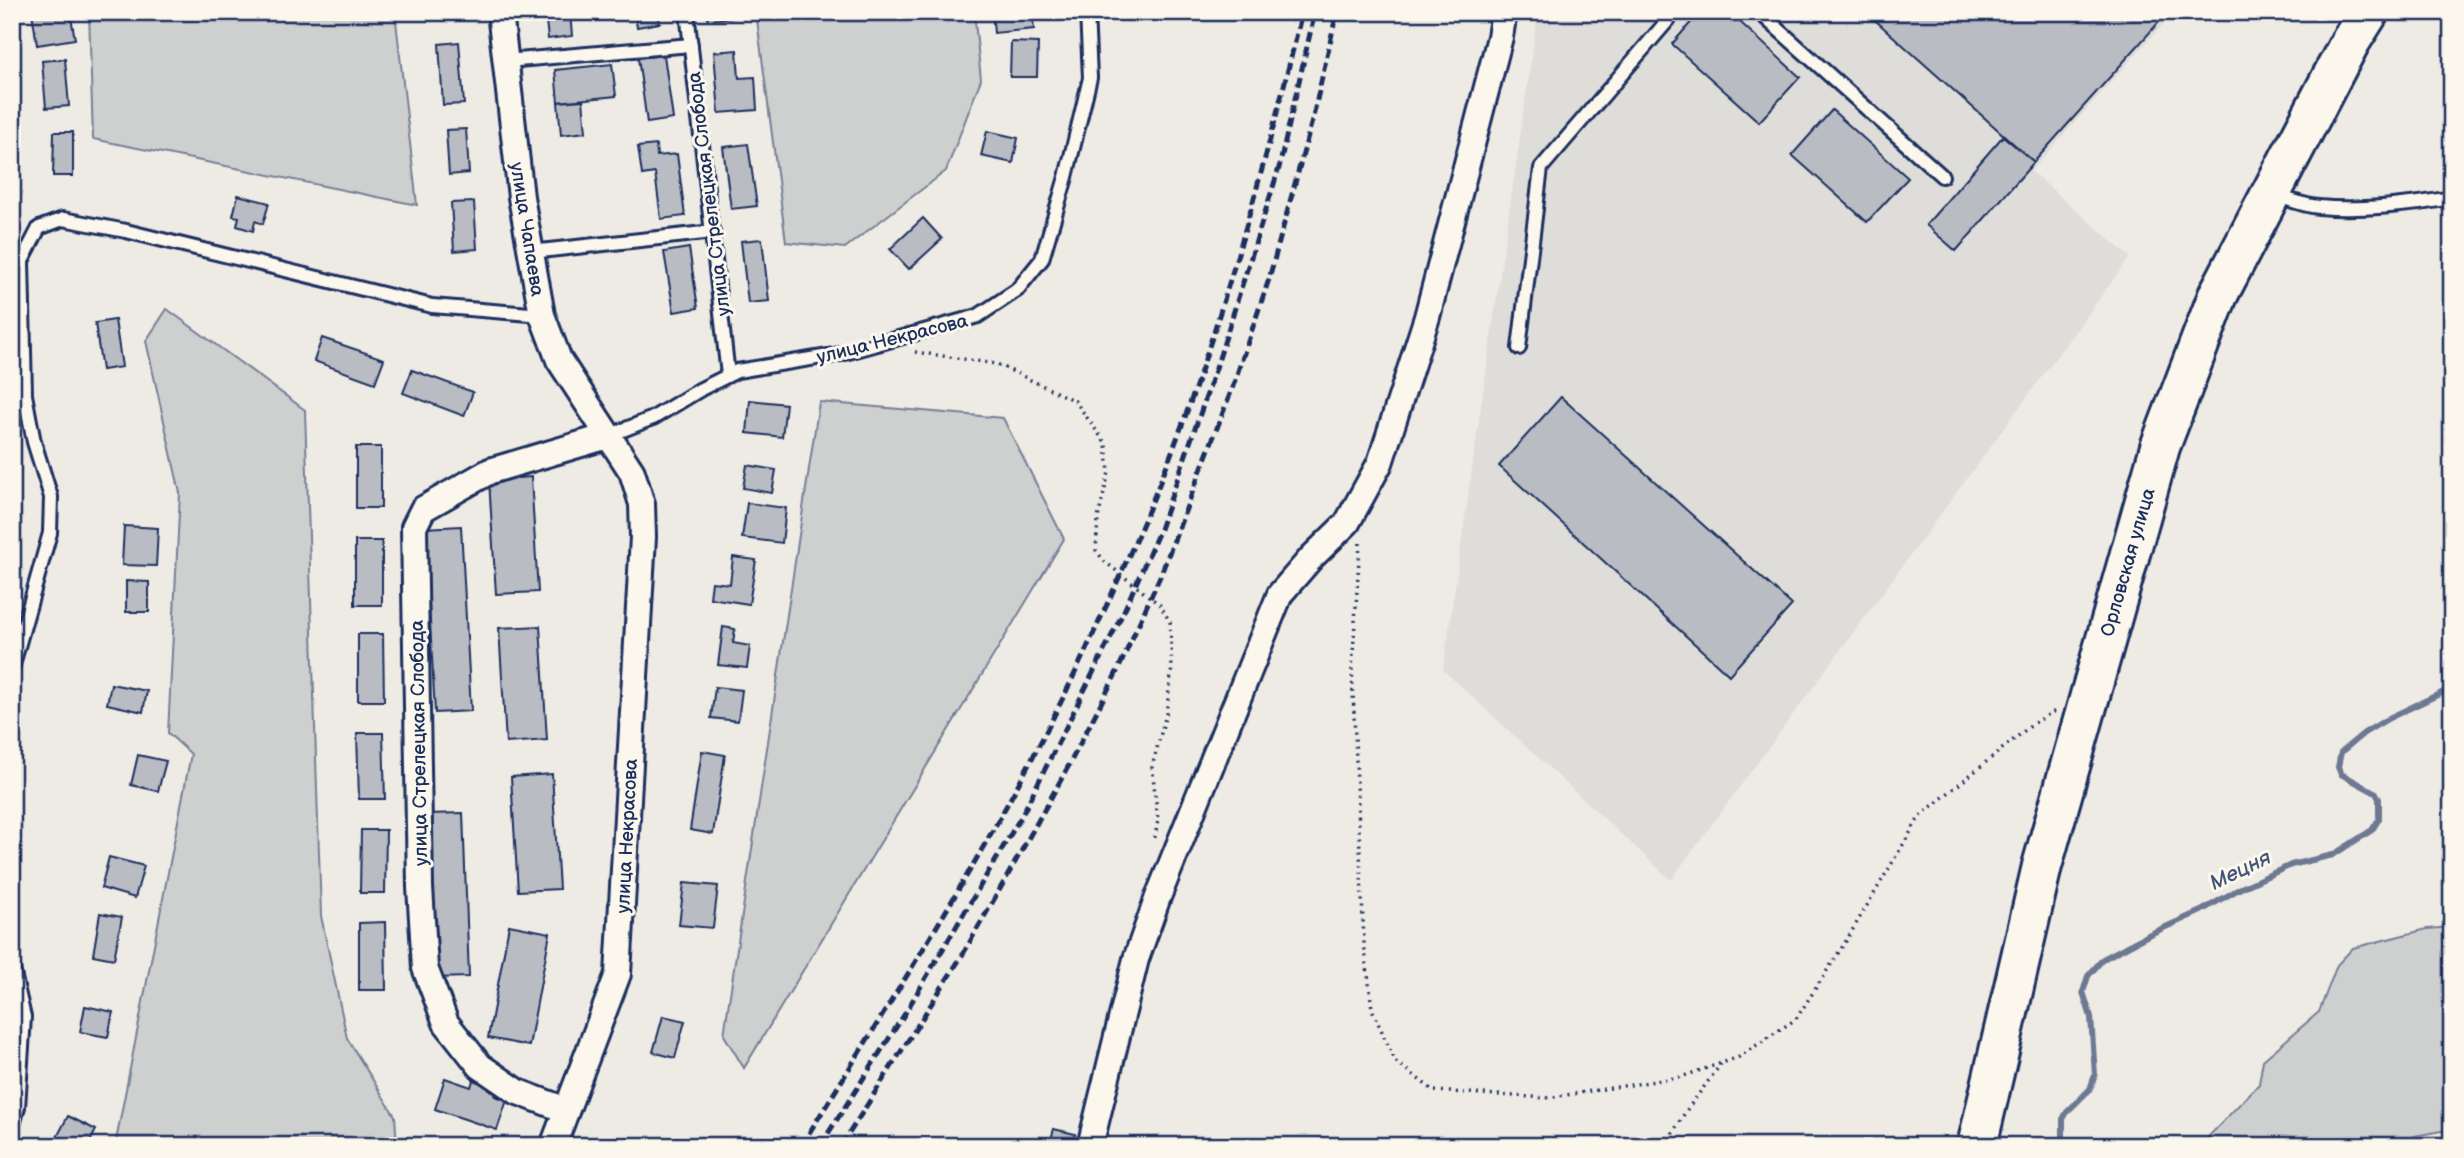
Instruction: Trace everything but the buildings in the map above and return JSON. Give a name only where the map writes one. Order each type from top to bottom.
[{"type":"main road","name":"Орловская улица","points":[[1977,1146],[2042,866],[2160,447],[2218,295],[2269,193],[2350,42],[2369,12]]},
{"type":"street","name":"улица Чапаева","points":[[500,12],[521,197],[542,315],[559,360],[606,433]]},
{"type":"street","points":[[1090,1146],[1136,959],[1280,594],[1311,557],[1347,523],[1380,463],[1427,317],[1500,37],[1504,12]]},
{"type":"street","name":"улица Некрасова","points":[[553,1146],[618,974],[643,537],[642,504],[632,472],[606,433]]},
{"type":"street","name":"улица Стрелецкая Слобода","points":[[566,1110],[518,1092],[480,1066],[446,1023],[425,968],[420,887],[414,527],[423,509],[490,471],[606,433]]},
{"type":"lane","name":"улица Стрелецкая Слобода","points":[[687,12],[728,375]]},
{"type":"lane","name":"улица Некрасова","points":[[606,433],[653,418],[737,371],[841,354],[978,316],[1017,290],[1042,259],[1066,177],[1090,78],[1087,12]]},
{"type":"lane","points":[[1519,348],[1541,168],[1675,12]]},
{"type":"lane","points":[[1759,12],[1942,176]]},
{"type":"lane","points":[[506,61],[691,45]]},
{"type":"lane","points":[[2269,193],[2302,205],[2318,207],[2423,203],[2452,198]]},
{"type":"lane","points":[[12,668],[50,533],[51,497],[34,442],[25,395],[22,261],[38,228],[63,219],[126,231],[432,306],[542,315]]},
{"type":"lane","points":[[531,252],[713,232]]},
{"type":"lane","points":[[12,251],[22,261]]},
{"type":"lane","points":[[12,965],[24,1017],[18,1107],[12,1129]]},
{"type":"path","points":[[897,338],[915,352],[997,364],[1075,401],[1106,444],[1109,472],[1098,518],[1096,550],[1104,561],[1160,605],[1170,622],[1172,667],[1166,714],[1153,767],[1158,820],[1154,844],[1159,865],[1169,870]]},
{"type":"path","points":[[1364,493],[1352,669],[1364,942],[1372,1009],[1395,1061],[1434,1091],[1547,1098],[1681,1077],[1739,1057],[1796,1019],[1920,816],[2034,723],[2091,691]]},
{"type":"path","points":[[1665,1146],[1686,1111],[1721,1063]]},
{"type":"path","points":[[2427,1146],[2452,1135]]},
{"type":"shaded area","points":[[89,12],[395,12],[417,205],[93,139]]},
{"type":"shaded area","points":[[756,12],[974,12],[981,79],[946,171],[845,248],[786,242]]},
{"type":"shaded area","points":[[1538,12],[2174,12],[2031,171],[2130,257],[1671,880],[1443,670]]},
{"type":"shaded area","points":[[167,309],[305,410],[321,916],[347,1038],[395,1116],[397,1146],[115,1146],[191,754],[168,733],[180,493],[146,341]]},
{"type":"shaded area","points":[[819,402],[1003,418],[1064,539],[744,1068],[724,1035]]},
{"type":"shaded area","points":[[2452,927],[2452,1129],[2415,1136],[2392,1146],[2203,1146],[2209,1136],[2259,1084],[2263,1060],[2319,1012],[2337,965],[2353,948],[2427,929]]},
{"type":"waterway","name":"Мецня","points":[[2063,1146],[2063,1119],[2090,1089],[2095,1075],[2091,1017],[2083,992],[2088,976],[2103,959],[2148,935],[2291,865],[2333,855],[2372,830],[2379,819],[2379,799],[2376,793],[2341,774],[2338,767],[2341,752],[2364,733],[2389,718],[2452,688]]},
{"type":"railway","points":[[801,1146],[981,852],[1046,731],[1129,556],[1191,401],[1218,319],[1257,188],[1302,12]]},
{"type":"railway","points":[[820,1146],[904,1015],[1022,815],[1123,613],[1160,529],[1216,368],[1279,168],[1315,12]]},
{"type":"railway","points":[[841,1146],[963,954],[1013,866],[1118,670],[1161,574],[1232,389],[1269,279],[1313,117],[1337,12]]}]
